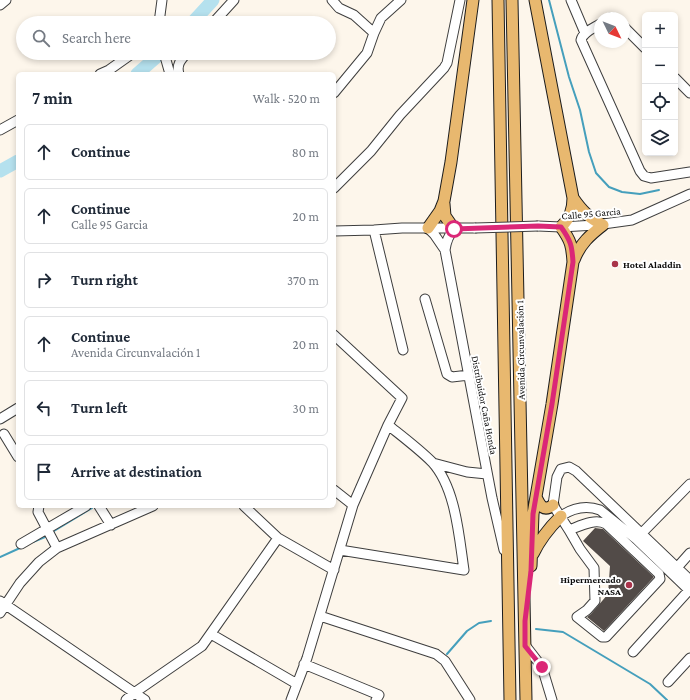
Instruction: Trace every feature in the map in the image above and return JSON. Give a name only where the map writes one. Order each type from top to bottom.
[{"type":"main road","points":[[428,228],[440,211],[444,201],[451,162],[473,0]]},
{"type":"main road","name":"Avenida Circunvalación 1","points":[[498,0],[510,700]]},
{"type":"main road","name":"Avenida Circunvalación 1","points":[[512,0],[526,700]]},
{"type":"main road","points":[[535,0],[573,198],[573,209],[569,219],[561,227],[569,239],[573,262]]},
{"type":"main road","points":[[525,621],[531,558],[533,514],[552,404],[573,262],[578,249],[588,237],[603,225],[591,219],[584,213],[573,198]]},
{"type":"main road","points":[[444,201],[445,216],[454,229]]},
{"type":"main road","points":[[536,497],[542,508],[550,508],[553,505]]},
{"type":"main road","points":[[531,558],[539,541],[561,516]]},
{"type":"street","points":[[0,5],[6,0]]},
{"type":"street","points":[[160,16],[162,0]]},
{"type":"street","points":[[220,16],[234,0]]},
{"type":"street","points":[[332,0],[340,8],[354,15],[374,33]]},
{"type":"street","points":[[336,91],[367,53],[381,18],[401,0]]},
{"type":"street","points":[[336,186],[371,151],[400,116],[444,68],[447,63],[460,0]]},
{"type":"street","points":[[571,0],[585,34]]},
{"type":"street","points":[[594,28],[582,36],[581,40],[642,174],[651,178],[690,172]]},
{"type":"street","points":[[630,33],[642,45]]},
{"type":"street","points":[[104,72],[123,60]]},
{"type":"street","points":[[166,60],[169,72]]},
{"type":"street","points":[[178,72],[181,60]]},
{"type":"street","points":[[678,81],[690,93]]},
{"type":"street","points":[[0,130],[16,121]]},
{"type":"street","name":"Calle 95 Garcia","points":[[336,231],[402,228],[454,229],[603,225],[632,220],[690,194]]},
{"type":"street","name":"Distribuidor Caña Honda","points":[[428,228],[445,250],[488,474],[507,563]]},
{"type":"street","points":[[445,250],[445,243],[454,229]]},
{"type":"street","points":[[374,230],[403,350]]},
{"type":"street","points":[[425,299],[447,374],[452,377],[469,375]]},
{"type":"street","points":[[291,700],[320,616],[353,505],[388,425],[402,398],[336,337]]},
{"type":"street","points":[[0,419],[16,409]]},
{"type":"street","points":[[340,550],[464,570],[457,522],[450,492],[433,463],[388,425]]},
{"type":"street","points":[[4,434],[16,454]]},
{"type":"street","points":[[433,463],[467,472],[488,474]]},
{"type":"street","points":[[569,530],[596,521],[606,524],[659,574],[660,579],[606,637],[602,637],[577,617],[588,610],[595,601],[594,568],[580,549],[553,505],[557,477],[561,469],[569,467],[576,471],[674,570],[690,590],[633,652]]},
{"type":"street","points":[[639,536],[690,484]]},
{"type":"street","points":[[336,492],[353,505]]},
{"type":"street","points":[[38,508],[38,512],[57,548]]},
{"type":"street","points":[[21,544],[83,508]]},
{"type":"street","points":[[100,508],[111,525]]},
{"type":"street","points":[[145,700],[2,607],[20,583],[39,562],[57,548],[149,508]]},
{"type":"street","points":[[246,508],[278,538],[334,570]]},
{"type":"street","points":[[561,516],[568,511],[578,508],[593,508],[606,514],[639,536]]},
{"type":"street","points":[[126,700],[202,646],[278,538]]},
{"type":"street","points":[[674,570],[690,553]]},
{"type":"street","points":[[674,570],[690,580]]},
{"type":"street","points":[[320,616],[436,654],[444,661],[470,700]]},
{"type":"street","points":[[211,634],[297,684]]},
{"type":"street","points":[[525,646],[542,667],[552,700]]},
{"type":"street","points":[[668,682],[690,658]]},
{"type":"street","points":[[304,664],[379,695],[376,700]]},
{"type":"building","name":"Hipermercado NASA","points":[[595,528],[603,529],[654,577],[604,631],[587,617],[608,594],[610,566],[583,541]]},
{"type":"waterway","points":[[198,16],[213,0]]},
{"type":"waterway","points":[[549,0],[569,77],[580,110],[589,152],[596,173],[609,187],[622,192],[640,194],[659,190]]},
{"type":"waterway","points":[[139,72],[153,60]]},
{"type":"waterway","points":[[0,171],[16,162]]},
{"type":"waterway","points":[[54,531],[92,508]]},
{"type":"waterway","points":[[33,542],[45,537]]},
{"type":"waterway","points":[[0,557],[20,548]]},
{"type":"waterway","points":[[447,654],[467,631],[479,623],[491,621]]},
{"type":"waterway","points":[[536,629],[563,632],[650,684],[667,700]]},
{"type":"place","name":"Hotel Aladdin","points":[[615,264]]},
{"type":"place","name":"Hipermercado NASA","points":[[629,585]]},
{"type":"route","points":[[454,229],[538,226],[561,227],[569,239],[572,251],[573,262],[552,404],[533,514],[531,571],[525,621],[525,646],[542,667]]}]
